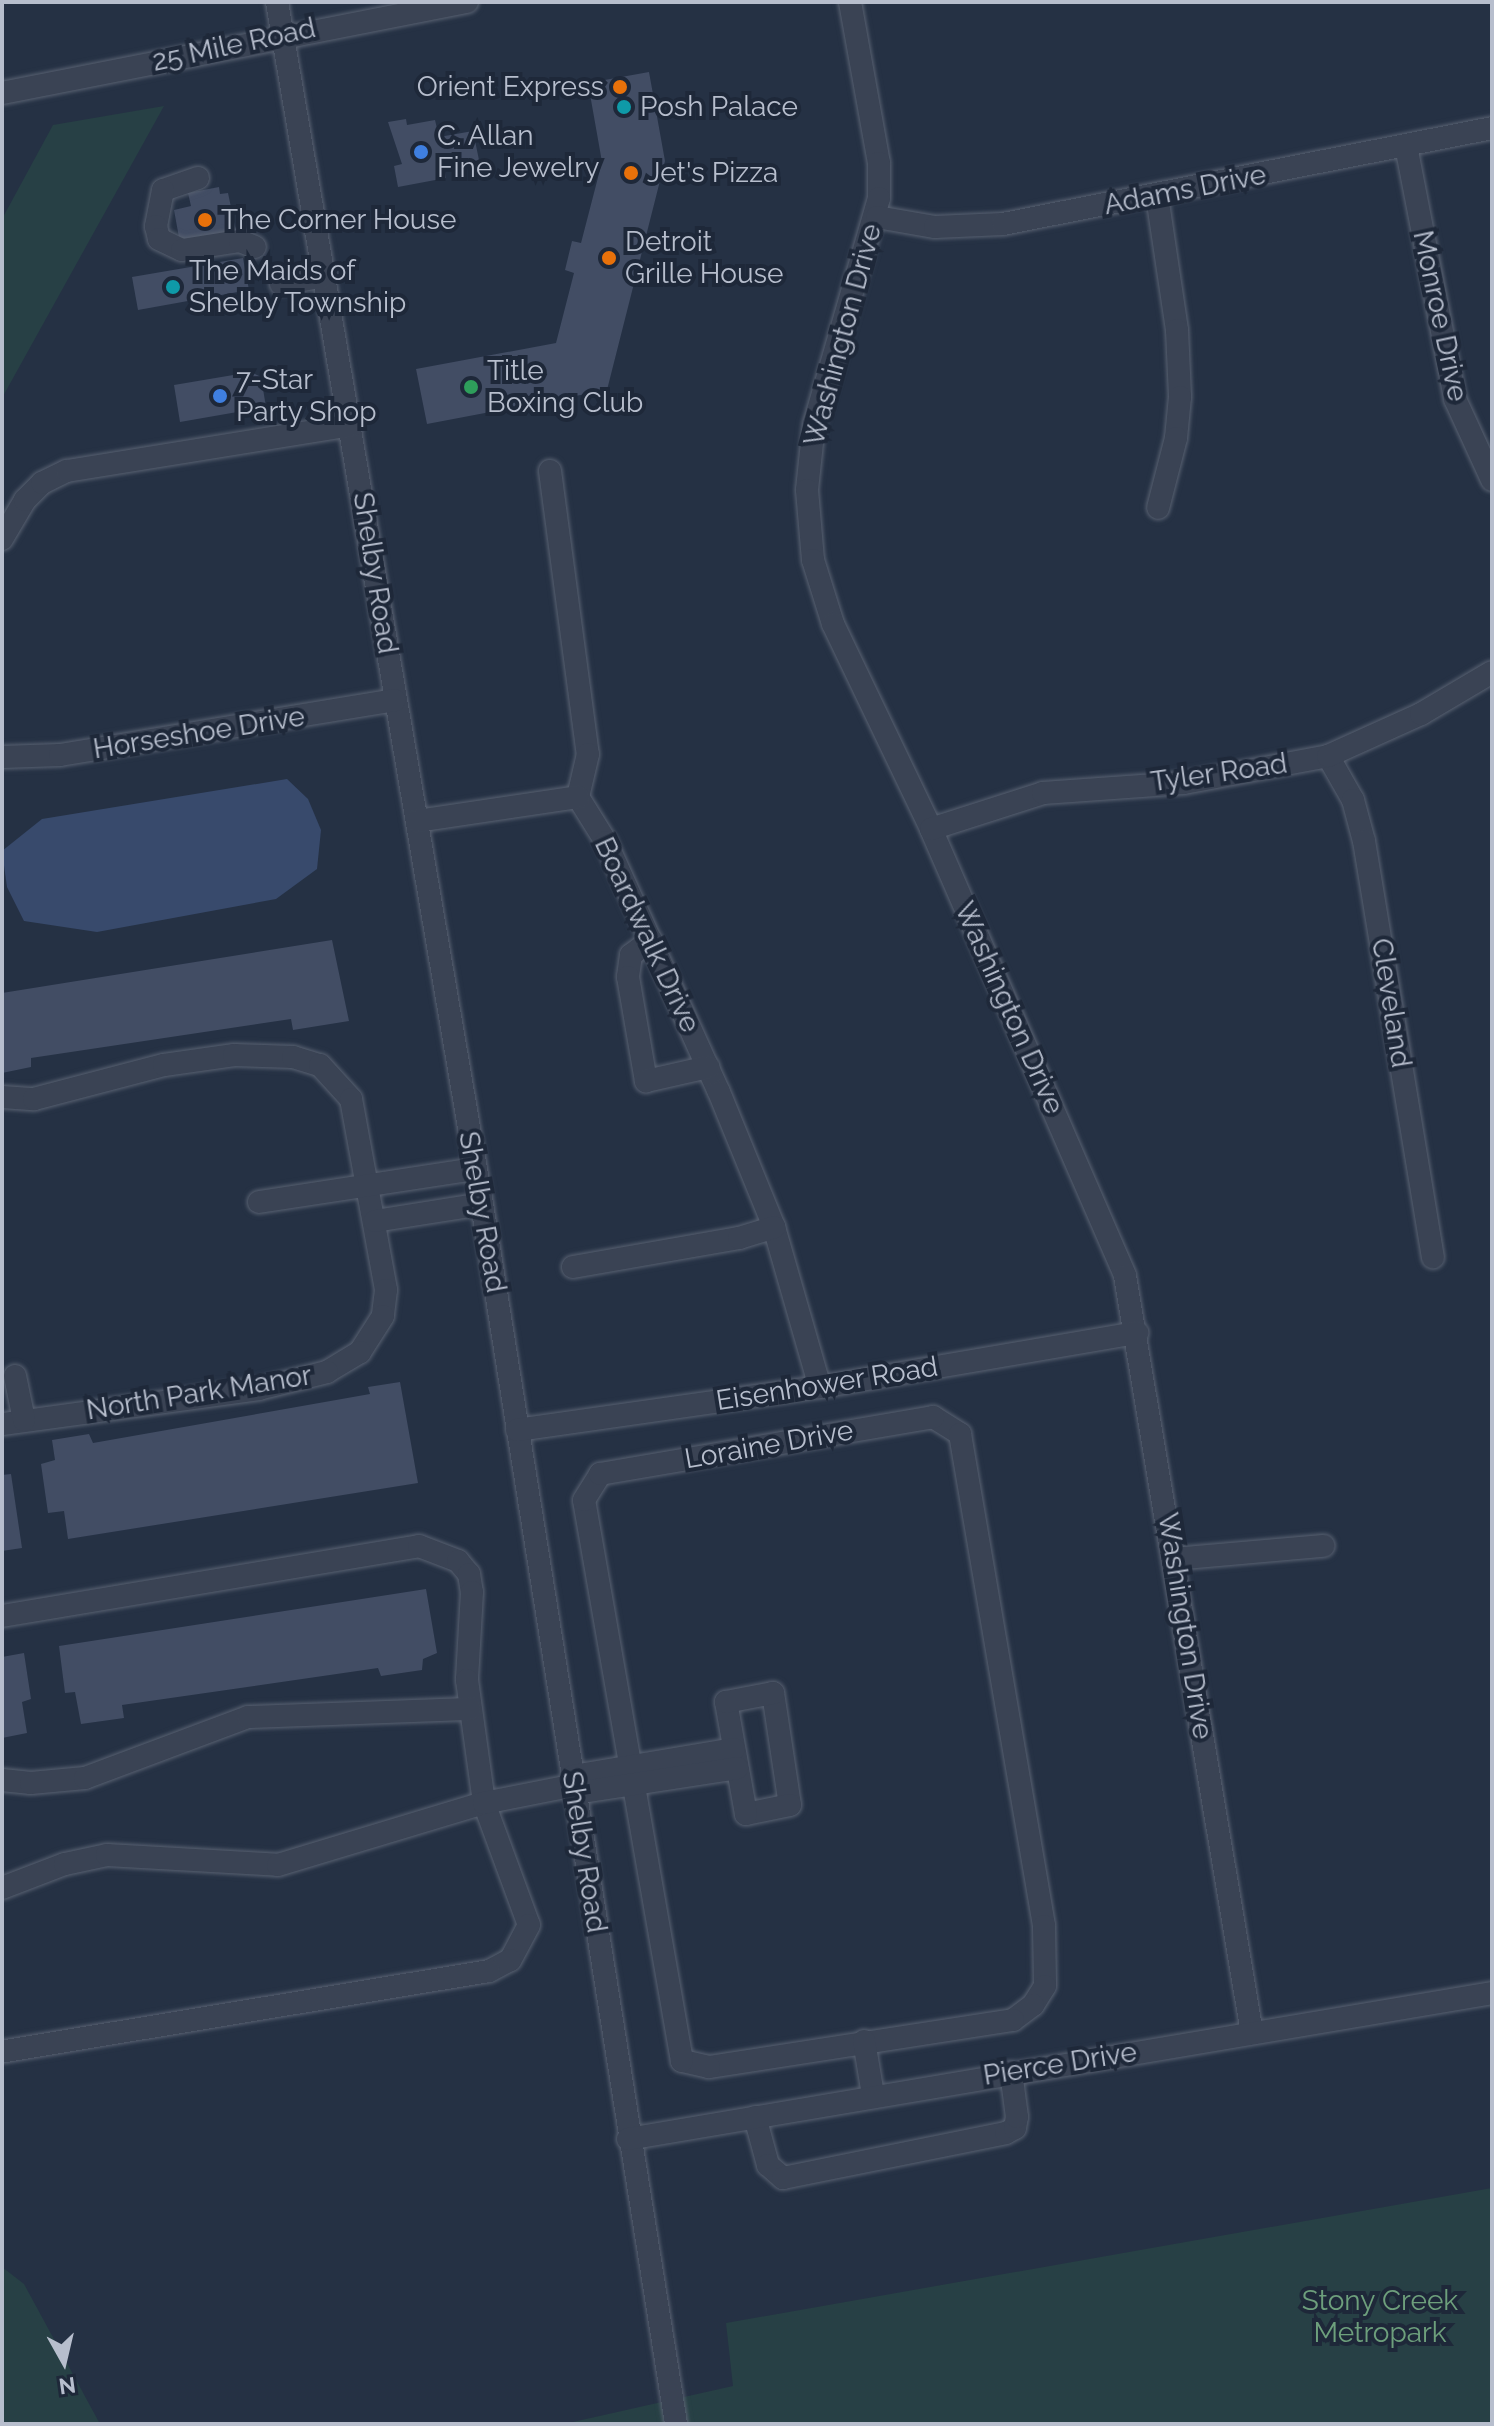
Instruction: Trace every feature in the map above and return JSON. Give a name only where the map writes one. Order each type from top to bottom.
[{"type":"street","name":"Shelby Road","points":[[277,2],[352,425],[395,700],[482,1204],[628,2139],[676,2424]]},
{"type":"street","name":"25 Mile Road","points":[[2,93],[467,2]]},
{"type":"street","name":"Washington Drive","points":[[850,2],[879,163],[877,217],[814,424],[808,527],[833,624],[931,829],[1113,1241],[1137,1333],[1252,2033]]},
{"type":"street","name":"Adams Drive","points":[[877,217],[935,227],[1003,224],[1492,128]]},
{"type":"street","name":"Monroe Drive","points":[[1406,146],[1455,399],[1492,480]]},
{"type":"street","points":[[198,178],[163,190],[156,226],[159,239],[182,250],[240,241],[255,247]]},
{"type":"street","points":[[1157,196],[1177,330],[1180,397],[1176,438],[1158,508]]},
{"type":"street","points":[[281,284],[325,276]]},
{"type":"street","points":[[2,539],[25,500],[42,483],[67,471],[352,425]]},
{"type":"street","points":[[417,821],[578,797],[588,754],[550,471]]},
{"type":"street","name":"Tyler Road","points":[[931,829],[1043,793],[1184,783],[1328,756],[1421,714],[1492,672]]},
{"type":"street","name":"Horseshoe Drive","points":[[2,757],[60,755],[395,700]]},
{"type":"street","name":"Cleveland","points":[[1328,756],[1353,800],[1364,841],[1433,1257]]},
{"type":"street","name":"Boardwalk Drive","points":[[578,797],[606,842],[651,940],[774,1227],[820,1387]]},
{"type":"street","points":[[651,940],[631,955],[628,977],[646,1081],[708,1067]]},
{"type":"street","name":"North Park Manor","points":[[2,1097],[34,1099],[164,1065],[234,1055],[293,1057],[320,1065],[351,1099],[386,1290],[383,1316],[360,1352],[327,1372],[259,1389],[13,1422]]},
{"type":"street","points":[[259,1202],[475,1169]]},
{"type":"street","points":[[375,1221],[482,1204]]},
{"type":"street","points":[[573,1267],[774,1227]]},
{"type":"street","name":"Eisenhower Road","points":[[517,1430],[820,1387],[1137,1333]]},
{"type":"street","points":[[13,1422],[15,1376]]},
{"type":"street","name":"Loraine Drive","points":[[933,1417],[960,1434],[1044,1926],[1045,1986],[1033,2005],[1013,2020],[864,2041],[709,2067],[682,2061],[584,1500],[600,1474],[933,1417]]},
{"type":"street","points":[[2,1616],[419,1546],[450,1556],[469,1574],[470,1709],[484,1803],[529,1925],[510,1960],[489,1971],[2,2052]]},
{"type":"street","points":[[1173,1559],[1323,1546]]},
{"type":"street","points":[[773,1693],[790,1805],[746,1814],[735,1758],[726,1702],[773,1693]]},
{"type":"street","points":[[2,1780],[31,1783],[85,1778],[248,1717],[470,1709]]},
{"type":"street","points":[[2,1888],[65,1864],[107,1855],[278,1865],[484,1803],[735,1758]]},
{"type":"street","name":"Pierce Drive","points":[[628,2139],[873,2095],[1492,1993]]},
{"type":"street","points":[[864,2041],[873,2095]]},
{"type":"street","points":[[755,2117],[768,2165],[783,2178],[1006,2133],[1015,2128],[1017,2117],[1011,2072]]},
{"type":"green space","points":[[164,106],[2,398],[2,219],[53,125]]},
{"type":"green space","name":"Stony Creek Metropark","points":[[1492,2188],[1492,2424],[564,2424],[733,2386],[726,2323]]},
{"type":"green space","points":[[2,2267],[24,2284],[100,2424],[2,2424]]},
{"type":"water","points":[[287,779],[308,799],[321,830],[317,869],[276,899],[97,932],[24,921],[7,887],[2,851],[42,819]]},
{"type":"building","points":[[649,72],[665,161],[607,390],[427,424],[416,369],[556,343],[574,273],[565,270],[572,241],[581,243],[602,162],[588,83]]},
{"type":"building","name":"C. Allan Fine Jewelry","points":[[406,119],[407,125],[435,120],[439,137],[473,131],[479,160],[444,166],[446,178],[398,187],[394,166],[402,164],[388,122]]},
{"type":"building","name":"The Corner House","points":[[219,187],[220,194],[228,193],[236,231],[180,243],[174,210],[191,206],[188,193]]},
{"type":"building","points":[[243,258],[249,290],[138,310],[132,277]]},
{"type":"building","name":"7-Star Party Shop","points":[[251,372],[261,377],[266,407],[180,422],[174,385]]},
{"type":"building","points":[[332,940],[349,1021],[293,1030],[291,1019],[31,1058],[31,1067],[2,1073],[2,993]]},
{"type":"building","points":[[400,1382],[418,1483],[68,1539],[64,1511],[48,1513],[41,1464],[55,1460],[52,1440],[89,1434],[93,1443],[370,1394],[368,1387]]},
{"type":"building","points":[[11,1474],[22,1548],[2,1551],[2,1475]]},
{"type":"building","points":[[426,1589],[437,1653],[423,1659],[422,1670],[381,1676],[378,1668],[122,1705],[124,1718],[81,1724],[75,1692],[65,1693],[59,1646]]},
{"type":"building","points":[[24,1653],[31,1699],[22,1702],[27,1733],[2,1738],[2,1657]]},
{"type":"place","name":"Orient Express","points":[[620,87]]},
{"type":"place","name":"Posh Palace","points":[[624,107]]},
{"type":"place","name":"C. Allan Fine Jewelry","points":[[421,152]]},
{"type":"place","name":"Jet's Pizza","points":[[631,173]]},
{"type":"place","name":"The Corner House","points":[[205,220]]},
{"type":"place","name":"Detroit Grille House","points":[[609,258]]},
{"type":"place","name":"The Maids of Shelby Township","points":[[173,287]]},
{"type":"place","name":"Title Boxing Club","points":[[471,387]]},
{"type":"place","name":"7-Star Party Shop","points":[[220,396]]}]
